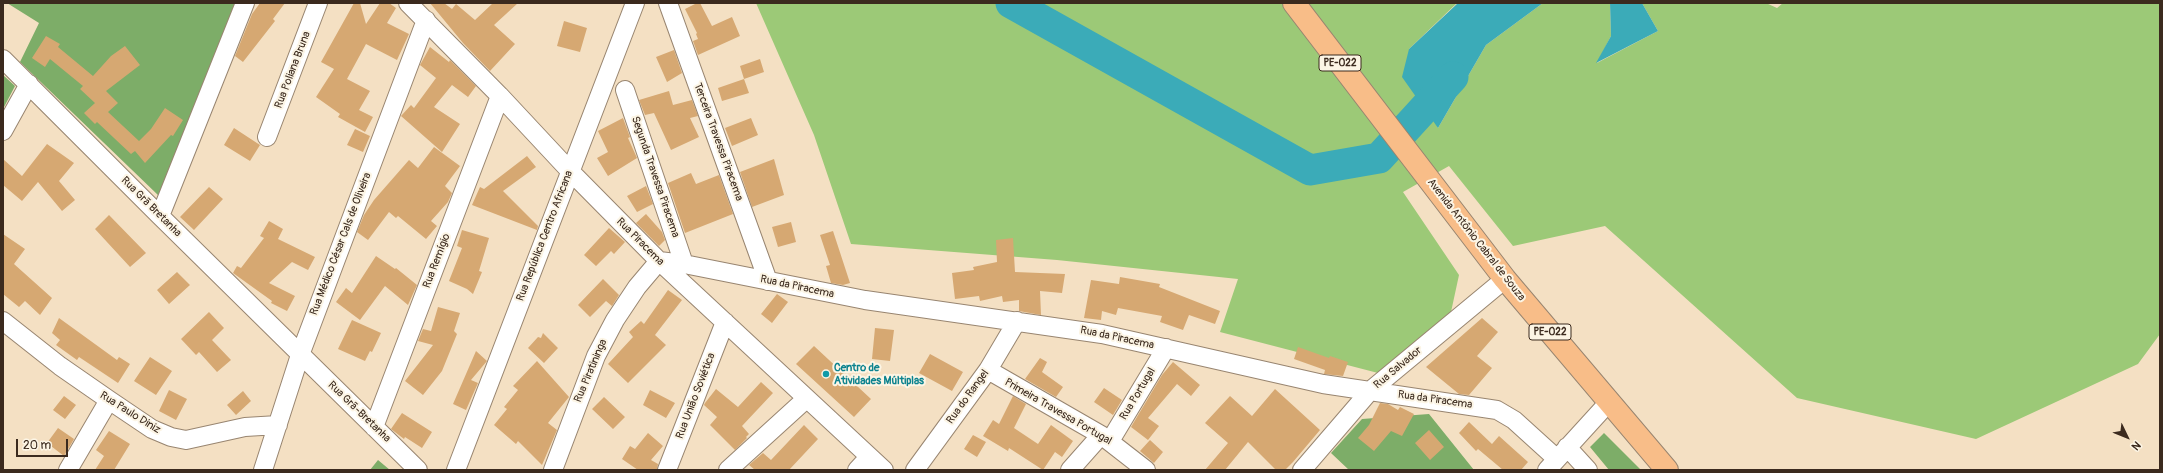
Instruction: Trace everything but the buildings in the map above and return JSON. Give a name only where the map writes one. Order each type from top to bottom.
[{"type":"main road","name":"Avenida Antônio Cabral de Souza","points":[[1294,3],[1505,279],[1667,470]]},
{"type":"street","points":[[160,216],[245,3]]},
{"type":"street","name":"Rua Poliana Bruna","points":[[267,136],[318,3]]},
{"type":"street","name":"Rua Piracema","points":[[408,3],[659,261],[884,470]]},
{"type":"street","name":"Rua República Centro Africana","points":[[456,470],[635,3]]},
{"type":"street","name":"Terceira Travessa Piracema","points":[[668,3],[768,281]]},
{"type":"street","name":"Rua Médico César Cals de Oliveira","points":[[263,470],[300,355],[426,20]]},
{"type":"street","name":"Rua Grã Bretanha","points":[[3,59],[300,355]]},
{"type":"street","points":[[3,131],[29,84]]},
{"type":"street","name":"Segunda Travessa Piracema","points":[[625,90],[684,264]]},
{"type":"street","name":"Rua Remígio","points":[[374,427],[500,96]]},
{"type":"street","name":"Rua da Piracema","points":[[659,261],[684,264],[865,300],[1102,334],[1323,384],[1497,410],[1514,420],[1557,459],[1588,470]]},
{"type":"street","name":"Rua Piratininga","points":[[553,470],[596,356],[615,320],[637,287],[659,261]]},
{"type":"street","name":"Rua Salvador","points":[[1302,470],[1370,391],[1505,279]]},
{"type":"street","name":"Rua do Rangel","points":[[915,470],[988,370],[1017,321]]},
{"type":"street","name":"Rua Paulo Diniz","points":[[3,322],[60,366],[109,400],[152,428],[171,437],[186,440],[245,428],[278,425]]},
{"type":"street","name":"Rua União Soviética","points":[[667,470],[725,322]]},
{"type":"street","name":"Rua Portugal","points":[[1070,470],[1105,438],[1166,348]]},
{"type":"street","name":"Rua Grã-Bretanha","points":[[300,355],[418,470]]},
{"type":"street","name":"Primeira Travessa Portugal","points":[[988,370],[1105,438],[1146,470]]},
{"type":"street","points":[[728,470],[806,399]]},
{"type":"street","points":[[68,470],[109,400]]},
{"type":"street","points":[[1557,459],[1609,402]]},
{"type":"street","points":[[857,470],[869,457]]},
{"type":"green space","points":[[7,3],[235,3],[159,196],[20,62],[39,23]]},
{"type":"green space","points":[[756,3],[1457,3],[1409,49],[1438,128],[1486,45],[1543,3],[1610,3],[1611,36],[1597,63],[1658,31],[1642,3],[1766,3],[1777,8],[1783,3],[2160,3],[2160,334],[2138,364],[1976,439],[1797,398],[1605,226],[1513,246],[1449,166],[1403,192],[1459,275],[1451,312],[1411,351],[1378,373],[1220,332],[1238,279],[1057,260],[851,244],[814,135]]},
{"type":"green space","points":[[3,75],[15,86],[3,109]]},
{"type":"green space","points":[[1429,414],[1474,470],[1349,470],[1331,453],[1362,419]]},
{"type":"green space","points":[[1604,433],[1641,470],[1609,470],[1590,447]]},
{"type":"green space","points":[[378,460],[390,470],[370,470]]},
{"type":"water","points":[[1458,3],[1543,3],[1486,45],[1438,128],[1402,77],[1409,49]]},
{"type":"water","points":[[1610,3],[1642,3],[1658,31],[1596,63],[1611,36]]},
{"type":"waterway","points":[[1011,3],[1310,170],[1379,158],[1453,77]]},
{"type":"place","name":"Centro de Atividades Múltiplas","points":[[826,374]]}]
